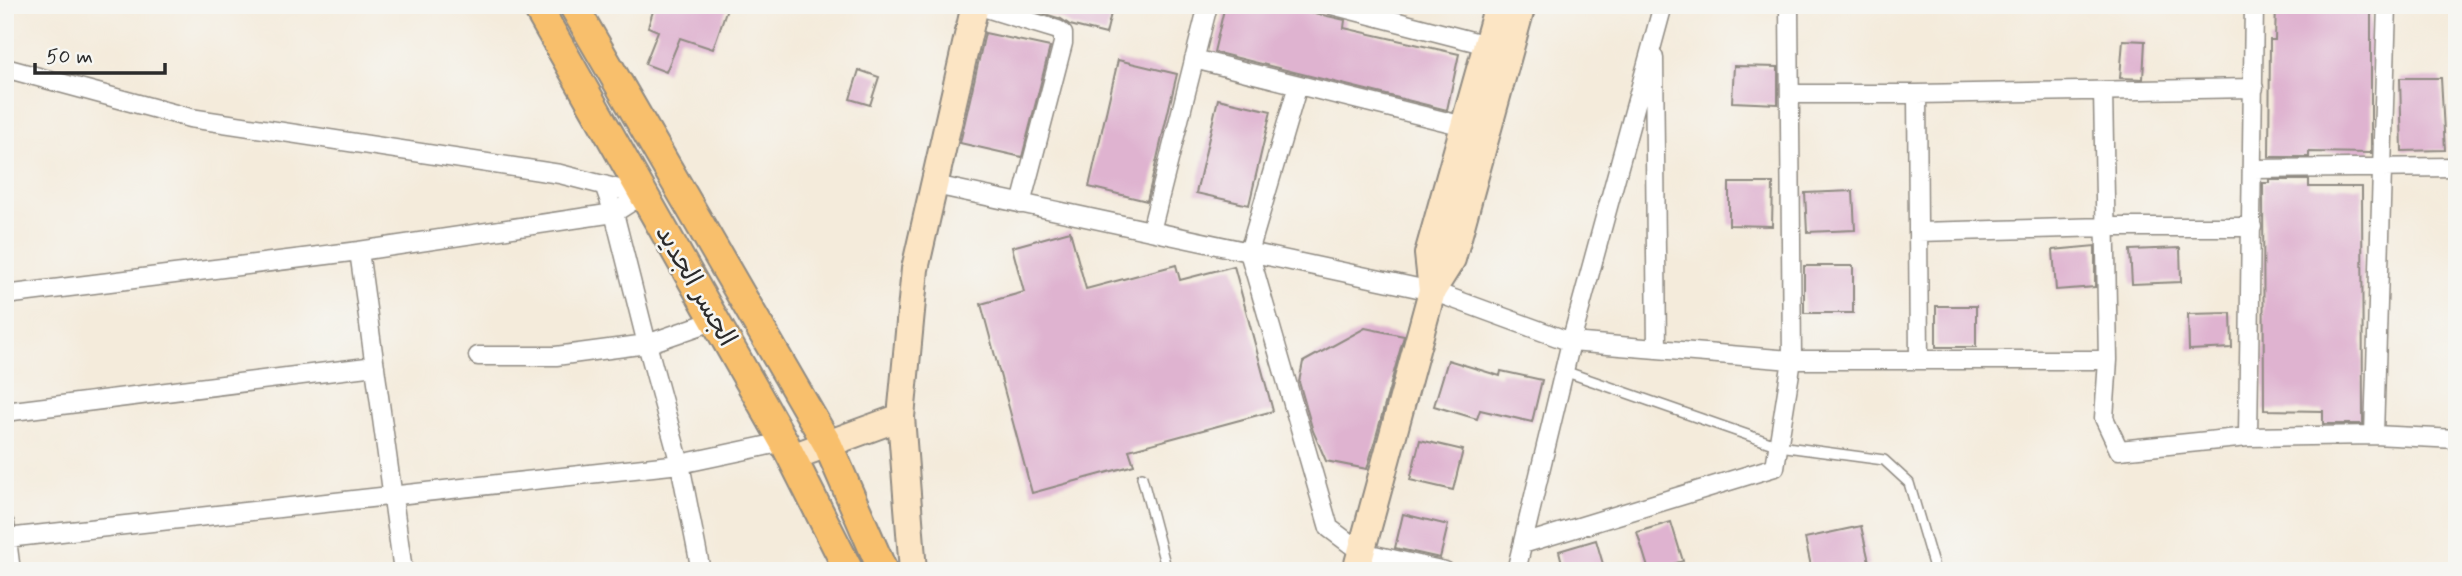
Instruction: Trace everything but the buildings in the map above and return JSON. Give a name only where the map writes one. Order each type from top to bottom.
[{"type":"main road","name":"الجسر الجديد","points":[[536,5],[788,449],[849,571]]},
{"type":"main road","name":"الجسر الجديد","points":[[573,5],[828,445],[883,571]]},
{"type":"street","points":[[914,571],[901,416],[915,269],[975,5],[1058,30],[1063,34],[1063,43],[1021,204]]},
{"type":"street","points":[[1151,231],[1208,5]]},
{"type":"street","points":[[1332,5],[1487,45]]},
{"type":"street","points":[[1432,291],[1428,254],[1498,5]]},
{"type":"street","points":[[1358,562],[1432,291],[1452,259],[1522,5]]},
{"type":"street","points":[[1516,571],[1570,342],[1663,5]]},
{"type":"street","points":[[1523,544],[1776,467],[1792,360],[1789,5]]},
{"type":"street","points":[[2248,437],[2254,5]]},
{"type":"street","points":[[2374,435],[2388,5]]},
{"type":"street","points":[[1654,37],[1657,349]]},
{"type":"street","points":[[1194,60],[1464,126]]},
{"type":"street","points":[[5,68],[190,118],[561,174],[642,195]]},
{"type":"street","points":[[1298,85],[1249,252],[1329,528],[1358,562],[1445,571]]},
{"type":"street","points":[[1790,94],[2254,88]]},
{"type":"street","points":[[2103,90],[2108,360],[2104,418],[2119,450],[2248,437],[2374,435],[2457,439]]},
{"type":"street","points":[[1917,94],[1919,360]]},
{"type":"street","points":[[2253,169],[2457,167]]},
{"type":"street","points":[[604,185],[614,213],[680,464],[701,571]]},
{"type":"street","points":[[935,185],[1432,291],[1570,342],[1792,360],[2108,360]]},
{"type":"street","points":[[5,295],[359,251],[614,213],[642,195]]},
{"type":"street","points":[[1918,232],[2106,227],[2252,227]]},
{"type":"street","points":[[359,251],[403,571]]},
{"type":"street","points":[[478,356],[556,356],[647,344],[716,320]]},
{"type":"street","points":[[5,412],[375,366]]},
{"type":"street","points":[[11,571],[6,531],[393,495],[828,445],[901,416]]},
{"type":"lane","points":[[1564,371],[1779,446],[1884,460],[1909,483],[1935,571]]},
{"type":"lane","points":[[1142,477],[1167,571]]}]
